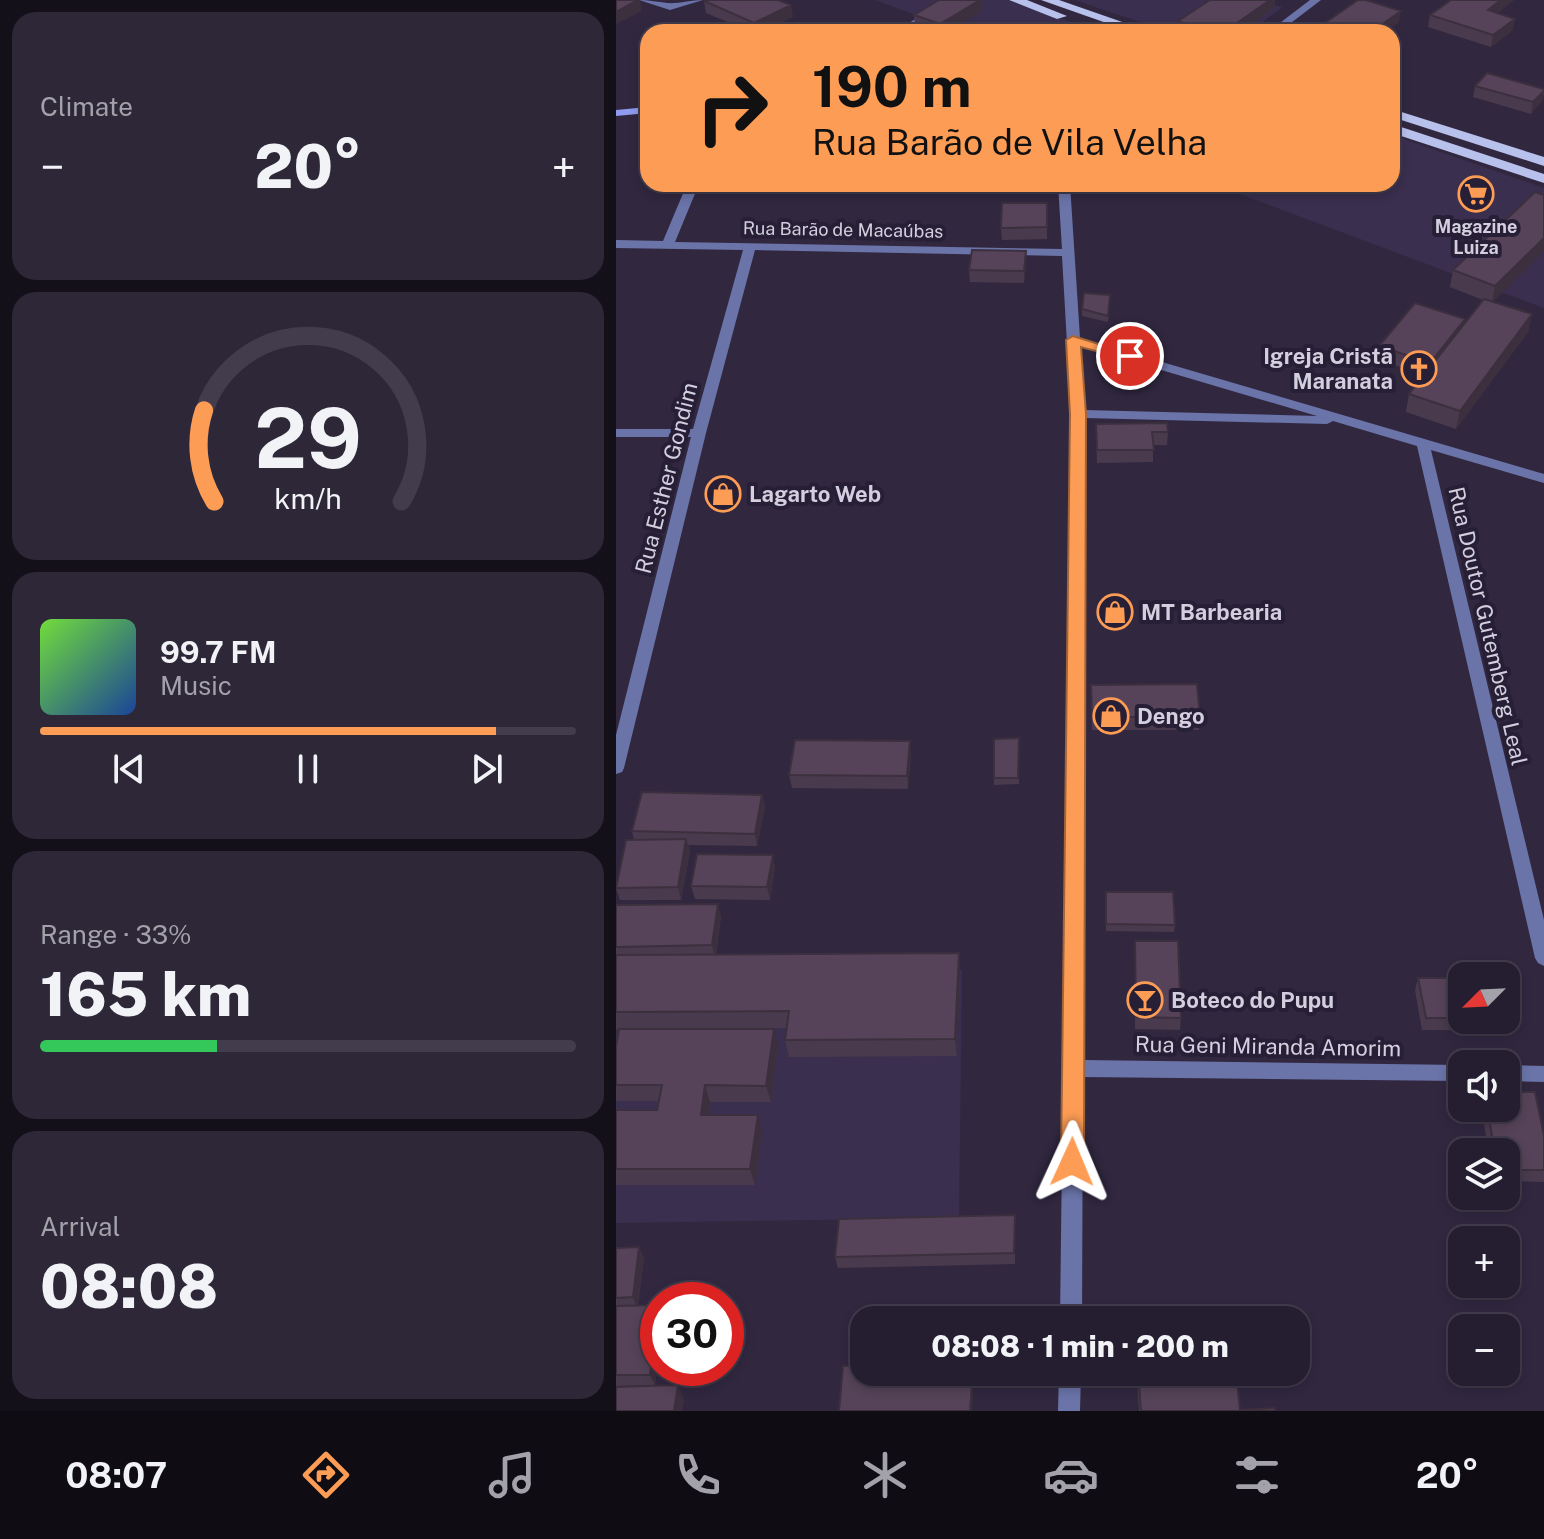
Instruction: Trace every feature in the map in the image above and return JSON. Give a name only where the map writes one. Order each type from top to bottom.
[{"type":"main road","points":[[1015,0],[1085,24]]},
{"type":"main road","points":[[1047,0],[1120,24]]},
{"type":"main road","points":[[616,113],[640,111]]},
{"type":"main road","points":[[1400,116],[1544,162]]},
{"type":"main road","points":[[1400,131],[1544,179]]},
{"type":"street","points":[[644,0],[670,7],[698,0]]},
{"type":"street","points":[[913,24],[950,0]]},
{"type":"street","points":[[1284,24],[1316,0]]},
{"type":"street","points":[[668,244],[690,192]]},
{"type":"street","points":[[1065,192],[1078,414],[1071,1306]]},
{"type":"street","name":"Rua Barão de Macaúbas","points":[[616,244],[1069,253]]},
{"type":"street","name":"Rua Esther Gondim","points":[[616,768],[699,433],[750,247]]},
{"type":"street","points":[[1073,340],[1244,387],[1345,421],[1544,479]]},
{"type":"street","points":[[1078,414],[1345,421]]},
{"type":"street","points":[[616,433],[699,433]]},
{"type":"street","name":"Rua Doutor Gutemberg Leal","points":[[1423,444],[1544,958]]},
{"type":"street","name":"Rua Geni Miranda Amorim","points":[[1073,1068],[1448,1073]]},
{"type":"street","points":[[1520,1073],[1544,1074]]},
{"type":"street","points":[[1069,1411],[1070,1386]]},
{"type":"shaded area","points":[[875,0],[1007,0],[1077,24],[940,24]]},
{"type":"shaded area","points":[[1075,0],[1257,0],[1282,7],[1260,24],[1146,24]]},
{"type":"shaded area","points":[[1400,138],[1544,188],[1544,308],[1234,192],[1400,192]]},
{"type":"shaded area","points":[[616,969],[962,970],[959,1218],[616,1223]]},
{"type":"building","points":[[616,0],[638,0],[616,12]]},
{"type":"building","points":[[778,0],[791,5],[754,23],[704,1]]},
{"type":"building","points":[[939,0],[980,0],[940,24],[914,15]]},
{"type":"building","points":[[1210,0],[1270,0],[1236,24],[1187,24],[1178,21]]},
{"type":"building","points":[[1358,0],[1401,11],[1382,24],[1324,24]]},
{"type":"building","points":[[1451,0],[1501,0],[1488,10],[1515,19],[1493,35],[1430,15]]},
{"type":"building","points":[[1487,73],[1544,91],[1533,102],[1475,86]]},
{"type":"building","points":[[1535,192],[1544,195],[1544,238],[1495,286],[1453,270]]},
{"type":"building","points":[[1002,203],[1047,203],[1047,227],[1001,228]]},
{"type":"building","points":[[972,250],[1026,251],[1024,271],[969,270]]},
{"type":"building","points":[[1084,293],[1110,295],[1108,316],[1082,309]]},
{"type":"building","points":[[1484,299],[1532,314],[1460,411],[1409,394]]},
{"type":"building","points":[[1415,303],[1465,319],[1430,363],[1379,346]]},
{"type":"building","points":[[1167,423],[1168,432],[1152,432],[1154,450],[1097,450],[1096,424]]},
{"type":"building","points":[[1197,684],[1200,717],[1092,717],[1091,685]]},
{"type":"building","points":[[1019,738],[1018,778],[994,778],[994,739]]},
{"type":"building","points":[[795,740],[910,741],[907,776],[789,775]]},
{"type":"building","points":[[642,792],[762,795],[755,834],[632,831]]},
{"type":"building","points":[[686,839],[678,887],[616,888],[626,840]]},
{"type":"building","points":[[697,854],[773,855],[767,887],[691,886]]},
{"type":"building","points":[[1106,892],[1173,892],[1175,925],[1106,924]]},
{"type":"building","points":[[718,904],[712,945],[616,947],[616,905]]},
{"type":"building","points":[[1135,941],[1178,941],[1181,1018],[1136,1017]]},
{"type":"building","points":[[959,953],[955,1039],[785,1040],[789,1011],[616,1012],[616,955]]},
{"type":"building","points":[[1418,978],[1448,978],[1448,1018],[1426,1018]]},
{"type":"building","points":[[619,1029],[774,1029],[766,1086],[705,1085],[701,1115],[758,1115],[750,1169],[616,1169],[616,1110],[657,1110],[662,1085],[616,1085]]},
{"type":"building","points":[[1520,1092],[1535,1092],[1544,1136],[1544,1170],[1520,1170],[1520,1138],[1492,1138],[1490,1122],[1520,1122]]},
{"type":"building","points":[[1015,1215],[1014,1253],[835,1257],[839,1219]]},
{"type":"building","points":[[639,1247],[633,1297],[616,1298],[616,1248]]},
{"type":"building","points":[[640,1305],[640,1375],[616,1375],[616,1306]]},
{"type":"building","points":[[843,1366],[850,1366],[850,1386],[972,1386],[970,1411],[839,1411]]},
{"type":"building","points":[[678,1386],[674,1411],[616,1411],[616,1387]]},
{"type":"building","points":[[1139,1386],[1237,1386],[1240,1410],[1275,1408],[1275,1411],[1141,1411]]},
{"type":"place","name":"Magazine Luiza","points":[[1476,194]]},
{"type":"place","name":"Igreja Cristã Maranata","points":[[1419,369]]},
{"type":"place","name":"Lagarto Web","points":[[723,494]]},
{"type":"place","name":"MT Barbearia","points":[[1115,612]]},
{"type":"place","name":"Dengo","points":[[1111,716]]},
{"type":"place","name":"Boteco do Pupu","points":[[1145,1000]]},
{"type":"route","points":[[1072,1162],[1078,414],[1073,340],[1130,356]]}]
